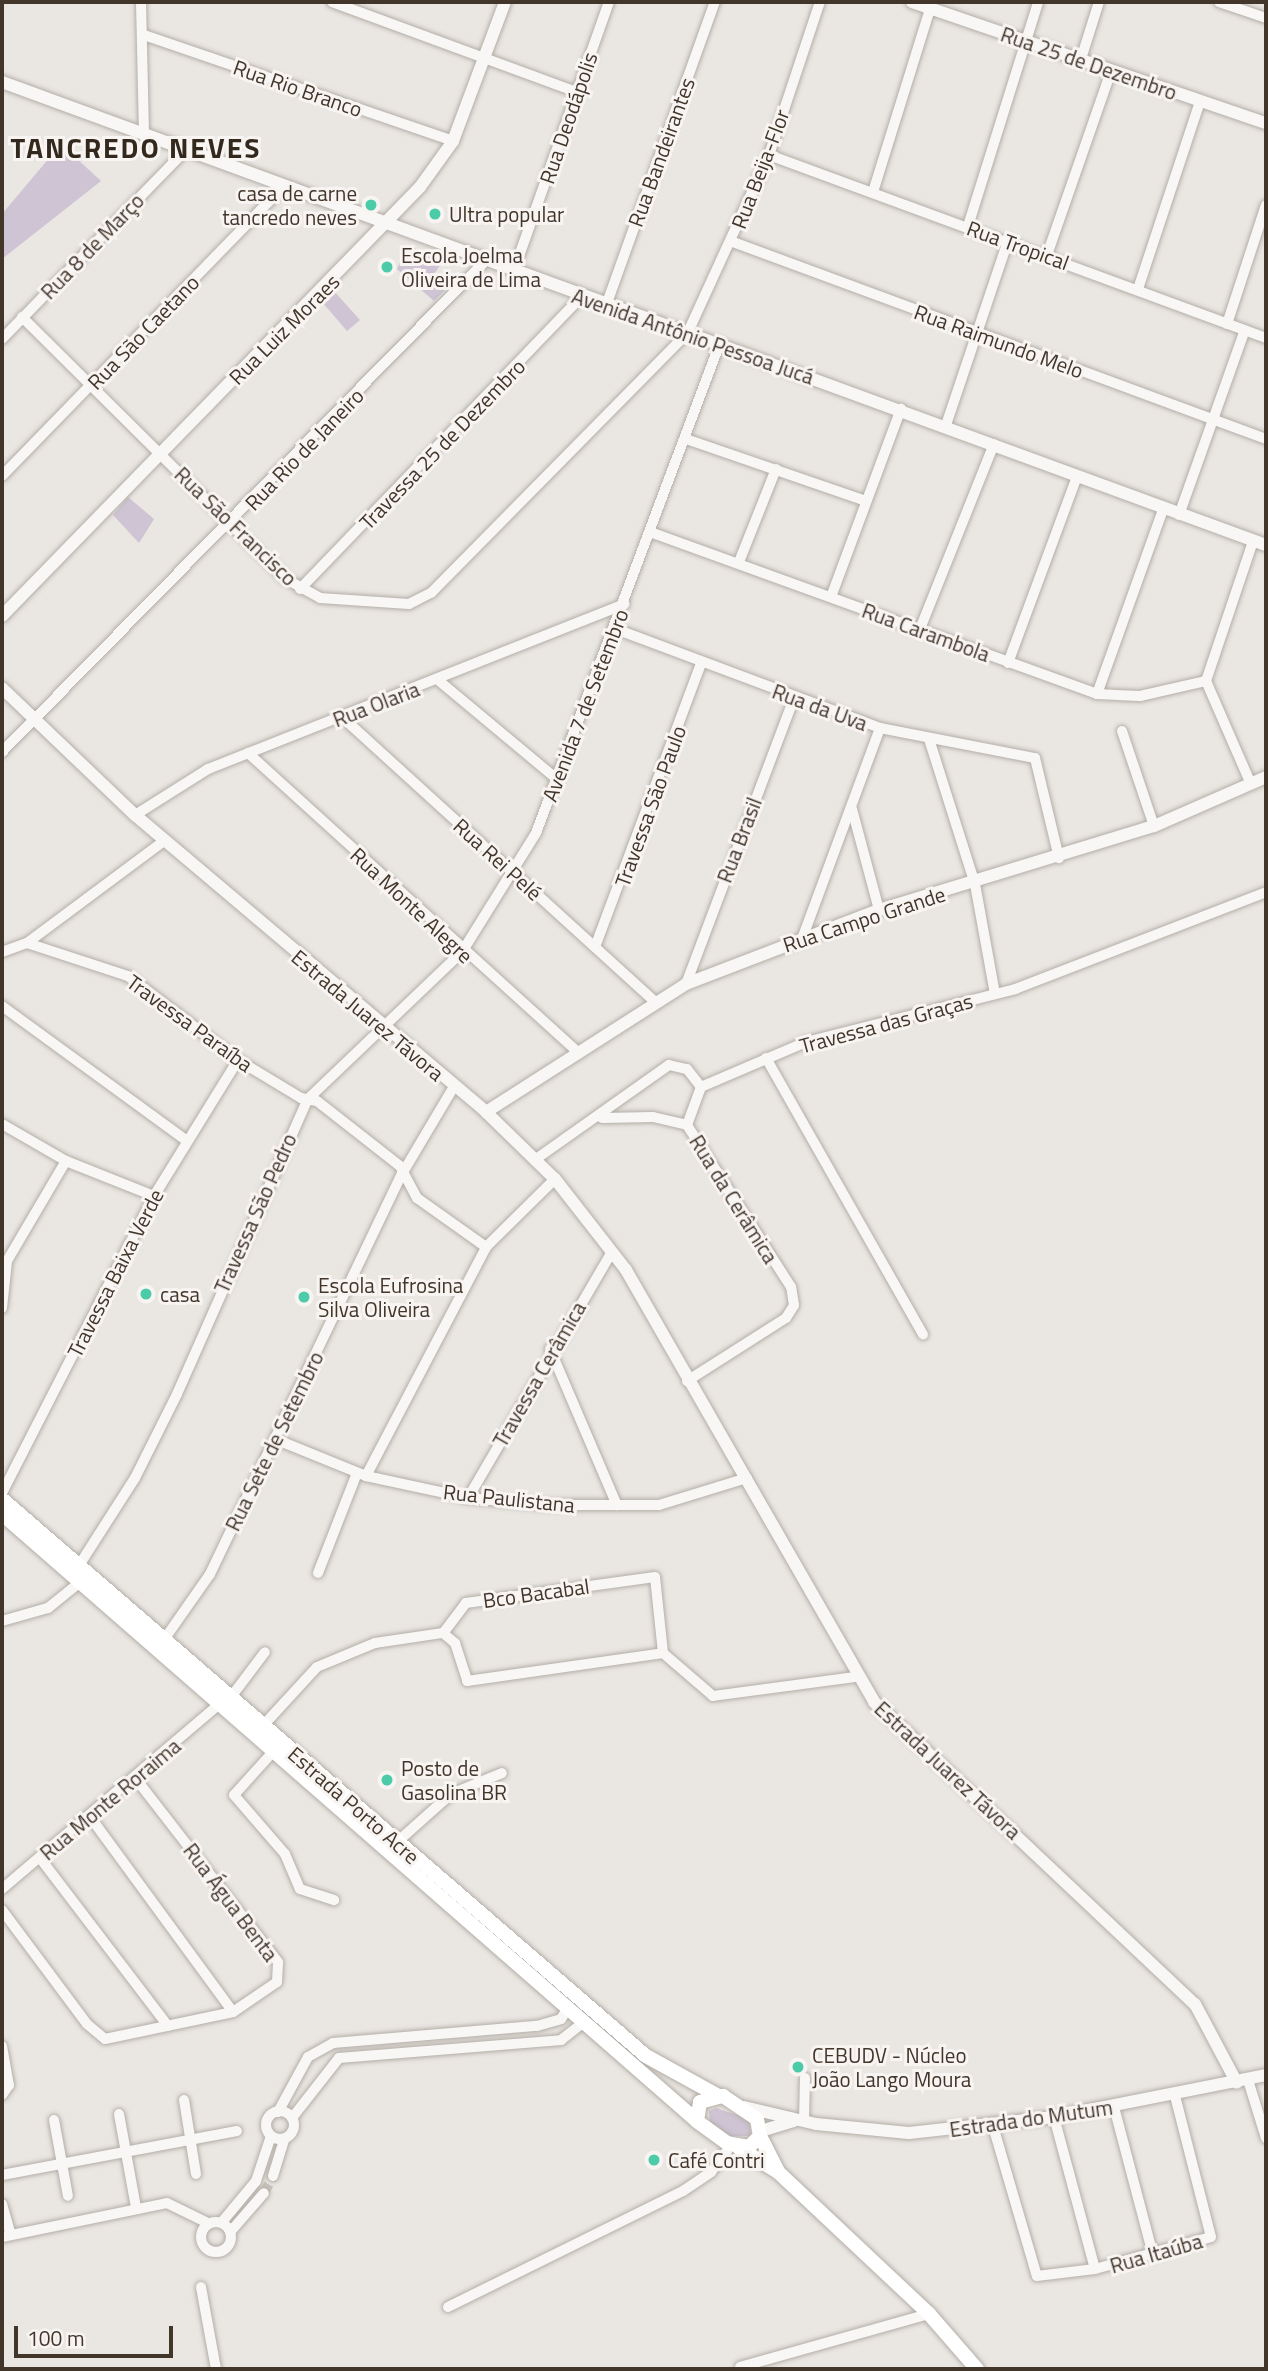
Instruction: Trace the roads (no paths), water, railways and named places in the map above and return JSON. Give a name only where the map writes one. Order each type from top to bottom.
[{"type":"main road","name":"Estrada Porto Acre","points":[[2,1499],[396,1843],[646,2056],[744,2107]]},
{"type":"main road","name":"Estrada Porto Acre","points":[[2,1514],[271,1754],[698,2121],[778,2172]]},
{"type":"main road","points":[[698,2121],[700,2102],[717,2095]]},
{"type":"main road","points":[[744,2107],[778,2172],[929,2314],[978,2369]]},
{"type":"main road","points":[[735,2147],[760,2134]]},
{"type":"street","points":[[141,2],[144,35],[144,136]]},
{"type":"street","points":[[332,2],[486,56],[577,92]]},
{"type":"street","name":"Rua Luiz Moraes","points":[[2,616],[386,226],[453,141],[505,2]]},
{"type":"street","name":"Rua Deodápolis","points":[[513,274],[609,2]]},
{"type":"street","name":"Rua Bandeirantes","points":[[607,303],[715,2]]},
{"type":"street","name":"Rua Beija-Flor","points":[[688,332],[733,242],[769,155],[820,2]]},
{"type":"street","name":"Rua 25 de Dezembro","points":[[912,2],[932,5],[1111,71],[1266,123]]},
{"type":"street","points":[[968,226],[1038,2]]},
{"type":"street","points":[[1080,59],[1099,2]]},
{"type":"street","points":[[1219,2],[1266,18]]},
{"type":"street","points":[[873,192],[932,5]]},
{"type":"street","name":"Rua Rio Branco","points":[[144,35],[453,141]]},
{"type":"street","points":[[1047,255],[1111,71]]},
{"type":"street","name":"Avenida Antônio Pessoa Jucá","points":[[2,82],[183,153],[283,187],[513,274],[607,303],[720,343],[946,425],[1163,510],[1266,545]]},
{"type":"street","points":[[1138,289],[1200,101]]},
{"type":"street","name":"Rua 8 de Março","points":[[2,339],[183,153]]},
{"type":"street","name":"Rua Tropical","points":[[769,155],[1047,255],[1266,338]]},
{"type":"street","name":"Rua São Caetano","points":[[2,476],[283,187]]},
{"type":"street","points":[[1227,324],[1266,205]]},
{"type":"street","name":"Rua Raimundo Melo","points":[[733,242],[1266,439]]},
{"type":"street","points":[[946,425],[1008,242]]},
{"type":"street","name":"Rua Rio de Janeiro","points":[[2,752],[231,525],[483,263]]},
{"type":"street","name":"Travessa 25 de Dezembro","points":[[300,589],[581,297]]},
{"type":"street","name":"Rua São Francisco","points":[[22,317],[93,384],[231,525],[300,589],[382,607],[431,593],[688,332]]},
{"type":"street","points":[[1179,515],[1245,330]]},
{"type":"street","name":"Avenida 7 de Setembro","points":[[382,1027],[462,952],[536,833],[720,343]]},
{"type":"street","points":[[831,597],[901,410]]},
{"type":"street","points":[[686,439],[866,501]]},
{"type":"street","points":[[920,629],[994,444]]},
{"type":"street","points":[[739,562],[776,469]]},
{"type":"street","points":[[1008,663],[1076,476]]},
{"type":"street","points":[[1097,694],[1163,510]]},
{"type":"street","name":"Rua Carambola","points":[[650,532],[739,562],[1097,694],[1140,696],[1206,681]]},
{"type":"street","points":[[1251,784],[1206,681],[1253,541]]},
{"type":"street","name":"Rua Olaria","points":[[135,815],[190,777],[624,604]]},
{"type":"street","name":"Rua da Uva","points":[[613,628],[701,664],[880,728],[1035,758],[1059,858]]},
{"type":"street","name":"Travessa São Paulo","points":[[595,947],[701,664]]},
{"type":"street","points":[[438,680],[557,779]]},
{"type":"street","name":"Estrada Juarez Távora","points":[[2,688],[135,815],[453,1088],[486,1112],[555,1179],[612,1252],[747,1478],[856,1676],[914,1744],[1195,2004],[1242,2081],[1266,2138]]},
{"type":"street","name":"Rua Brasil","points":[[686,984],[794,698]]},
{"type":"street","name":"Rua Rei Pelé","points":[[342,717],[654,1001]]},
{"type":"street","points":[[802,939],[880,728]]},
{"type":"street","points":[[1122,731],[1154,826]]},
{"type":"street","points":[[929,739],[975,884],[995,994]]},
{"type":"street","name":"Rua Monte Alegre","points":[[248,752],[462,952],[579,1053]]},
{"type":"street","name":"Rua Campo Grande","points":[[486,1112],[654,1001],[686,984],[879,910],[975,884],[1154,826],[1266,777]]},
{"type":"street","points":[[852,808],[879,910]]},
{"type":"street","points":[[2,953],[27,943],[165,840]]},
{"type":"street","name":"Travessa das Graças","points":[[701,1087],[766,1058],[855,1026],[995,994],[1203,921],[1266,892]]},
{"type":"street","name":"Travessa Paraíba","points":[[27,943],[138,982],[181,1022],[238,1060],[308,1099],[396,1163],[417,1198],[486,1247]]},
{"type":"street","points":[[2,1006],[186,1140]]},
{"type":"street","name":"Travessa São Pedro","points":[[78,1567],[118,1507],[177,1395],[308,1099],[382,1027]]},
{"type":"street","points":[[766,1058],[923,1334]]},
{"type":"street","name":"Travessa Baixa Verde","points":[[2,1493],[154,1196],[186,1140],[238,1060]]},
{"type":"street","points":[[536,1159],[602,1118],[669,1065],[687,1069],[701,1087]]},
{"type":"street","name":"Rua da Cerâmica","points":[[687,1381],[792,1310],[791,1287],[687,1125],[701,1087]]},
{"type":"street","name":"Rua Sete de Setembro","points":[[155,1652],[209,1574],[402,1174],[453,1088]]},
{"type":"street","points":[[602,1118],[653,1116],[687,1125]]},
{"type":"street","points":[[2,1124],[66,1161],[154,1196]]},
{"type":"street","points":[[2,1308],[7,1261],[66,1161]]},
{"type":"street","points":[[318,1573],[362,1475],[486,1247],[555,1179]]},
{"type":"street","name":"Travessa Cerâmica","points":[[468,1498],[550,1349],[612,1252]]},
{"type":"street","points":[[550,1349],[617,1505]]},
{"type":"street","name":"Rua Paulistana","points":[[275,1439],[362,1475],[468,1498],[617,1505],[683,1501],[747,1478]]},
{"type":"street","name":"Bco Bacabal","points":[[443,1633],[467,1603],[655,1577],[663,1653]]},
{"type":"street","points":[[2,1621],[48,1608],[78,1584]]},
{"type":"street","points":[[253,1738],[317,1667],[375,1643],[443,1633],[455,1643],[467,1681],[663,1653],[713,1696],[856,1676]]},
{"type":"street","points":[[231,1697],[265,1652]]},
{"type":"street","name":"Rua Monte Roraima","points":[[2,1889],[137,1780],[217,1706]]},
{"type":"street","points":[[271,1754],[234,1795],[285,1854],[300,1889],[334,1900]]},
{"type":"street","points":[[396,1843],[451,1794],[502,1773]]},
{"type":"street","name":"Rua Água Benta","points":[[2,1910],[95,2033],[116,2038],[233,2012],[277,1982],[278,1962],[137,1780]]},
{"type":"street","points":[[91,1818],[233,2012]]},
{"type":"street","points":[[40,1858],[169,2026]]},
{"type":"street","points":[[205,2227],[222,2222],[256,2181],[271,2136],[268,2119],[278,2112],[308,2057],[347,2040],[551,2023],[568,2008]]},
{"type":"street","points":[[273,2176],[284,2139],[293,2131],[292,2118],[325,2068],[364,2053],[561,2040],[584,2022]]},
{"type":"street","points":[[2,2046],[4,2093]]},
{"type":"street","points":[[308,2057],[325,2068]]},
{"type":"street","name":"Estrada do Mutum","points":[[744,2107],[799,2121],[909,2133],[993,2126],[1054,2117],[1175,2096],[1266,2076]]},
{"type":"street","points":[[799,2121],[805,2078]]},
{"type":"street","points":[[295,2080],[311,2089]]},
{"type":"street","name":"Rua Itaúba","points":[[993,2126],[1037,2276],[1095,2269],[1205,2243],[1213,2230],[1175,2096]]},
{"type":"street","points":[[184,2100],[196,2174]]},
{"type":"street","points":[[1114,2107],[1153,2255]]},
{"type":"street","points":[[278,2112],[292,2118]]},
{"type":"street","points":[[119,2114],[136,2208]]},
{"type":"street","points":[[1054,2117],[1095,2269]]},
{"type":"street","points":[[54,2120],[68,2196]]},
{"type":"street","name":"Estrada do Mutum","points":[[760,2134],[799,2121]]},
{"type":"street","points":[[2,2175],[237,2131]]},
{"type":"street","points":[[271,2136],[284,2139]]},
{"type":"street","points":[[448,2307],[683,2191],[711,2172],[735,2147]]},
{"type":"street","points":[[2,2204],[6,2236],[167,2203],[197,2216],[205,2227],[203,2245],[216,2252],[229,2246],[231,2231],[264,2193]]},
{"type":"street","points":[[222,2222],[231,2231]]},
{"type":"street","points":[[201,2287],[216,2369]]},
{"type":"street","points":[[740,2367],[929,2314]]},
{"type":"tunnel","points":[[264,2193],[273,2176]]},
{"type":"place","name":"casa de carne tancredo neves","points":[[371,205]]},
{"type":"place","name":"Ultra popular","points":[[435,214]]},
{"type":"place","name":"Escola Joelma Oliveira de Lima","points":[[387,267]]},
{"type":"place","name":"casa","points":[[146,1294]]},
{"type":"place","name":"Escola Eufrosina Silva Oliveira","points":[[304,1297]]},
{"type":"place","name":"Posto de Gasolina BR","points":[[387,1780]]},
{"type":"place","name":"CEBUDV - Núcleo João Lango Moura","points":[[798,2067]]},
{"type":"place","name":"Café Contri","points":[[654,2160]]},
{"type":"district","name":"TANCREDO NEVES","points":[[136,148]]}]
